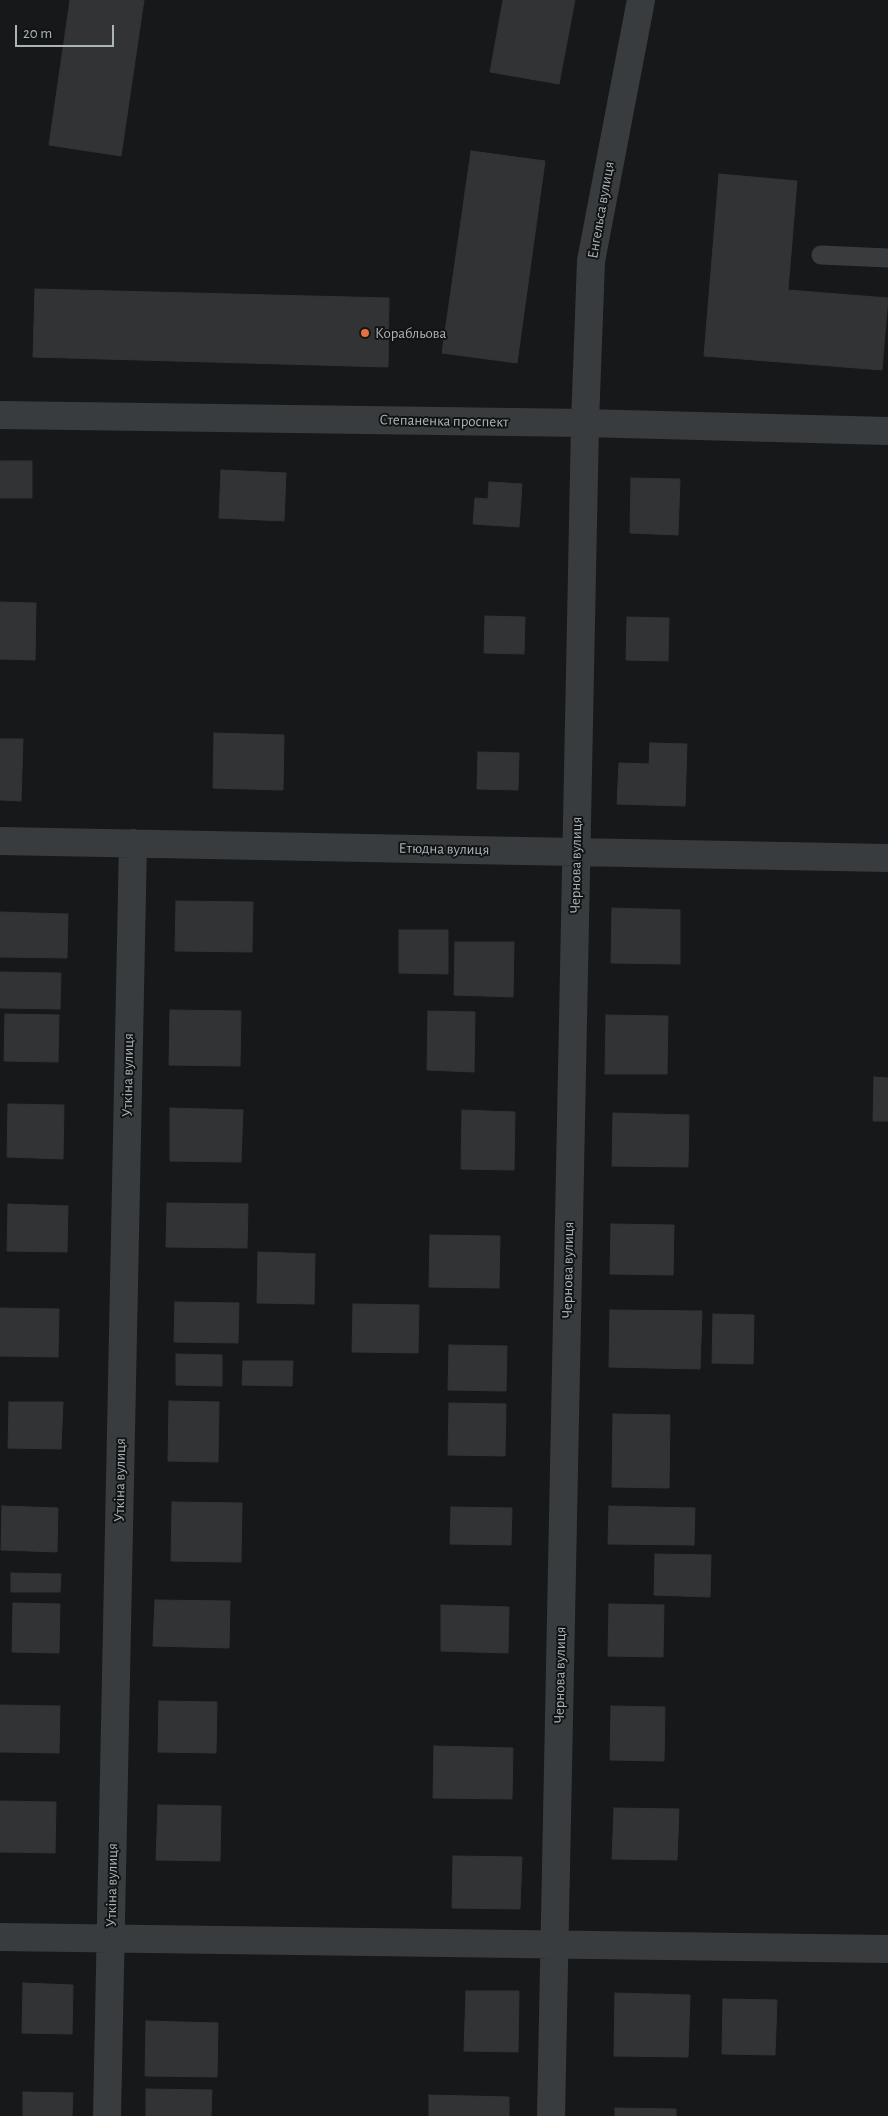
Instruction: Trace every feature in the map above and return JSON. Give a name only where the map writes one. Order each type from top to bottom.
[{"type":"street","name":"Енгельса вулиця","points":[[585,423],[592,261],[641,0]]},
{"type":"street","name":"Степаненка проспект","points":[[0,415],[585,423],[888,431]]},
{"type":"street","name":"Чернова вулиця","points":[[551,2116],[585,423]]},
{"type":"street","name":"Етюдна вулиця","points":[[0,841],[888,858]]},
{"type":"street","name":"Уткіна вулиця","points":[[107,2116],[133,843]]},
{"type":"street","points":[[0,1937],[888,1949]]},
{"type":"lane","points":[[820,255],[888,258]]},
{"type":"building","points":[[70,0],[144,0],[121,156],[49,145]]},
{"type":"building","points":[[503,0],[575,0],[559,84],[490,72]]},
{"type":"building","points":[[471,151],[545,161],[517,363],[442,353]]},
{"type":"building","points":[[719,174],[797,181],[788,290],[888,298],[882,370],[704,356]]},
{"type":"building","points":[[35,289],[389,298],[388,367],[33,357]]},
{"type":"building","points":[[0,461],[32,461],[32,498],[0,498]]},
{"type":"building","points":[[221,470],[286,473],[284,521],[219,518]]},
{"type":"building","points":[[631,478],[680,479],[678,535],[630,533]]},
{"type":"building","points":[[489,482],[522,484],[519,527],[473,524],[475,498],[488,499]]},
{"type":"building","points":[[0,602],[36,603],[35,660],[0,659]]},
{"type":"building","points":[[485,616],[525,617],[524,654],[484,653]]},
{"type":"building","points":[[627,617],[669,618],[668,661],[626,660]]},
{"type":"building","points":[[214,733],[284,735],[283,790],[213,788]]},
{"type":"building","points":[[0,739],[23,739],[21,801],[0,800]]},
{"type":"building","points":[[650,743],[687,744],[685,806],[617,804],[619,763],[649,764]]},
{"type":"building","points":[[478,752],[519,753],[518,790],[477,789]]},
{"type":"building","points":[[176,901],[253,902],[252,952],[175,951]]},
{"type":"building","points":[[612,908],[680,910],[680,964],[611,963]]},
{"type":"building","points":[[0,912],[68,914],[67,958],[0,957]]},
{"type":"building","points":[[399,930],[448,930],[448,974],[399,973]]},
{"type":"building","points":[[455,942],[514,942],[513,997],[454,995]]},
{"type":"building","points":[[0,972],[61,973],[60,1009],[0,1008]]},
{"type":"building","points":[[170,1010],[241,1011],[240,1066],[169,1065]]},
{"type":"building","points":[[428,1011],[475,1012],[474,1072],[427,1070]]},
{"type":"building","points":[[5,1014],[59,1015],[58,1062],[4,1061]]},
{"type":"building","points":[[606,1015],[668,1016],[667,1074],[605,1074]]},
{"type":"building","points":[[874,1077],[888,1078],[888,1121],[873,1121]]},
{"type":"building","points":[[8,1104],[64,1105],[63,1159],[7,1157]]},
{"type":"building","points":[[170,1108],[243,1110],[241,1162],[170,1161]]},
{"type":"building","points":[[462,1110],[515,1112],[514,1170],[461,1169]]},
{"type":"building","points":[[613,1113],[689,1115],[688,1167],[612,1166]]},
{"type":"building","points":[[167,1203],[248,1204],[247,1248],[166,1247]]},
{"type":"building","points":[[8,1204],[68,1206],[67,1252],[7,1251]]},
{"type":"building","points":[[611,1224],[674,1225],[673,1275],[610,1274]]},
{"type":"building","points":[[430,1235],[500,1236],[499,1288],[429,1287]]},
{"type":"building","points":[[258,1252],[315,1254],[314,1304],[257,1303]]},
{"type":"building","points":[[175,1302],[239,1303],[238,1343],[174,1342]]},
{"type":"building","points":[[353,1304],[419,1305],[418,1353],[352,1352]]},
{"type":"building","points":[[0,1308],[59,1309],[58,1357],[0,1356]]},
{"type":"building","points":[[610,1310],[702,1311],[700,1369],[609,1367]]},
{"type":"building","points":[[713,1314],[754,1315],[753,1364],[712,1363]]},
{"type":"building","points":[[449,1345],[507,1346],[506,1391],[448,1390]]},
{"type":"building","points":[[176,1354],[222,1355],[222,1386],[176,1385]]},
{"type":"building","points":[[243,1361],[293,1361],[292,1386],[242,1385]]},
{"type":"building","points":[[169,1401],[219,1402],[218,1462],[168,1461]]},
{"type":"building","points":[[9,1402],[63,1402],[61,1449],[8,1448]]},
{"type":"building","points":[[449,1403],[506,1404],[505,1456],[448,1455]]},
{"type":"building","points":[[613,1414],[670,1415],[669,1488],[612,1487]]},
{"type":"building","points":[[172,1502],[242,1503],[241,1562],[171,1561]]},
{"type":"building","points":[[2,1506],[58,1508],[57,1552],[1,1550]]},
{"type":"building","points":[[609,1506],[695,1508],[694,1545],[608,1544]]},
{"type":"building","points":[[451,1507],[512,1508],[511,1545],[450,1544]]},
{"type":"building","points":[[655,1554],[711,1555],[710,1597],[654,1595]]},
{"type":"building","points":[[11,1573],[61,1574],[60,1592],[11,1592]]},
{"type":"building","points":[[155,1600],[230,1601],[229,1648],[153,1646]]},
{"type":"building","points":[[13,1603],[60,1604],[59,1653],[12,1652]]},
{"type":"building","points":[[609,1604],[664,1605],[663,1657],[608,1656]]},
{"type":"building","points":[[441,1605],[509,1607],[508,1653],[441,1651]]},
{"type":"building","points":[[159,1701],[217,1702],[216,1753],[158,1752]]},
{"type":"building","points":[[0,1705],[60,1706],[59,1753],[0,1752]]},
{"type":"building","points":[[611,1706],[665,1707],[664,1761],[610,1760]]},
{"type":"building","points":[[434,1746],[513,1748],[512,1799],[433,1798]]},
{"type":"building","points":[[0,1801],[56,1802],[55,1853],[0,1852]]},
{"type":"building","points":[[158,1805],[221,1806],[220,1861],[156,1860]]},
{"type":"building","points":[[614,1808],[679,1809],[677,1860],[612,1859]]},
{"type":"building","points":[[453,1856],[522,1857],[520,1909],[452,1908]]},
{"type":"building","points":[[23,1983],[73,1985],[72,2034],[22,2033]]},
{"type":"building","points":[[466,1991],[519,1991],[518,2052],[464,2051]]},
{"type":"building","points":[[615,1993],[690,1995],[688,2057],[614,2056]]},
{"type":"building","points":[[723,1999],[777,2000],[775,2055],[722,2054]]},
{"type":"building","points":[[146,2021],[218,2023],[217,2077],[145,2076]]},
{"type":"building","points":[[146,2089],[212,2090],[211,2116],[146,2116]]},
{"type":"building","points":[[23,2092],[73,2093],[72,2116],[23,2116]]},
{"type":"building","points":[[429,2095],[509,2097],[509,2116],[429,2116]]},
{"type":"building","points":[[615,2108],[676,2109],[676,2116],[615,2116]]},
{"type":"place","name":"Корабльова","points":[[365,333]]}]
